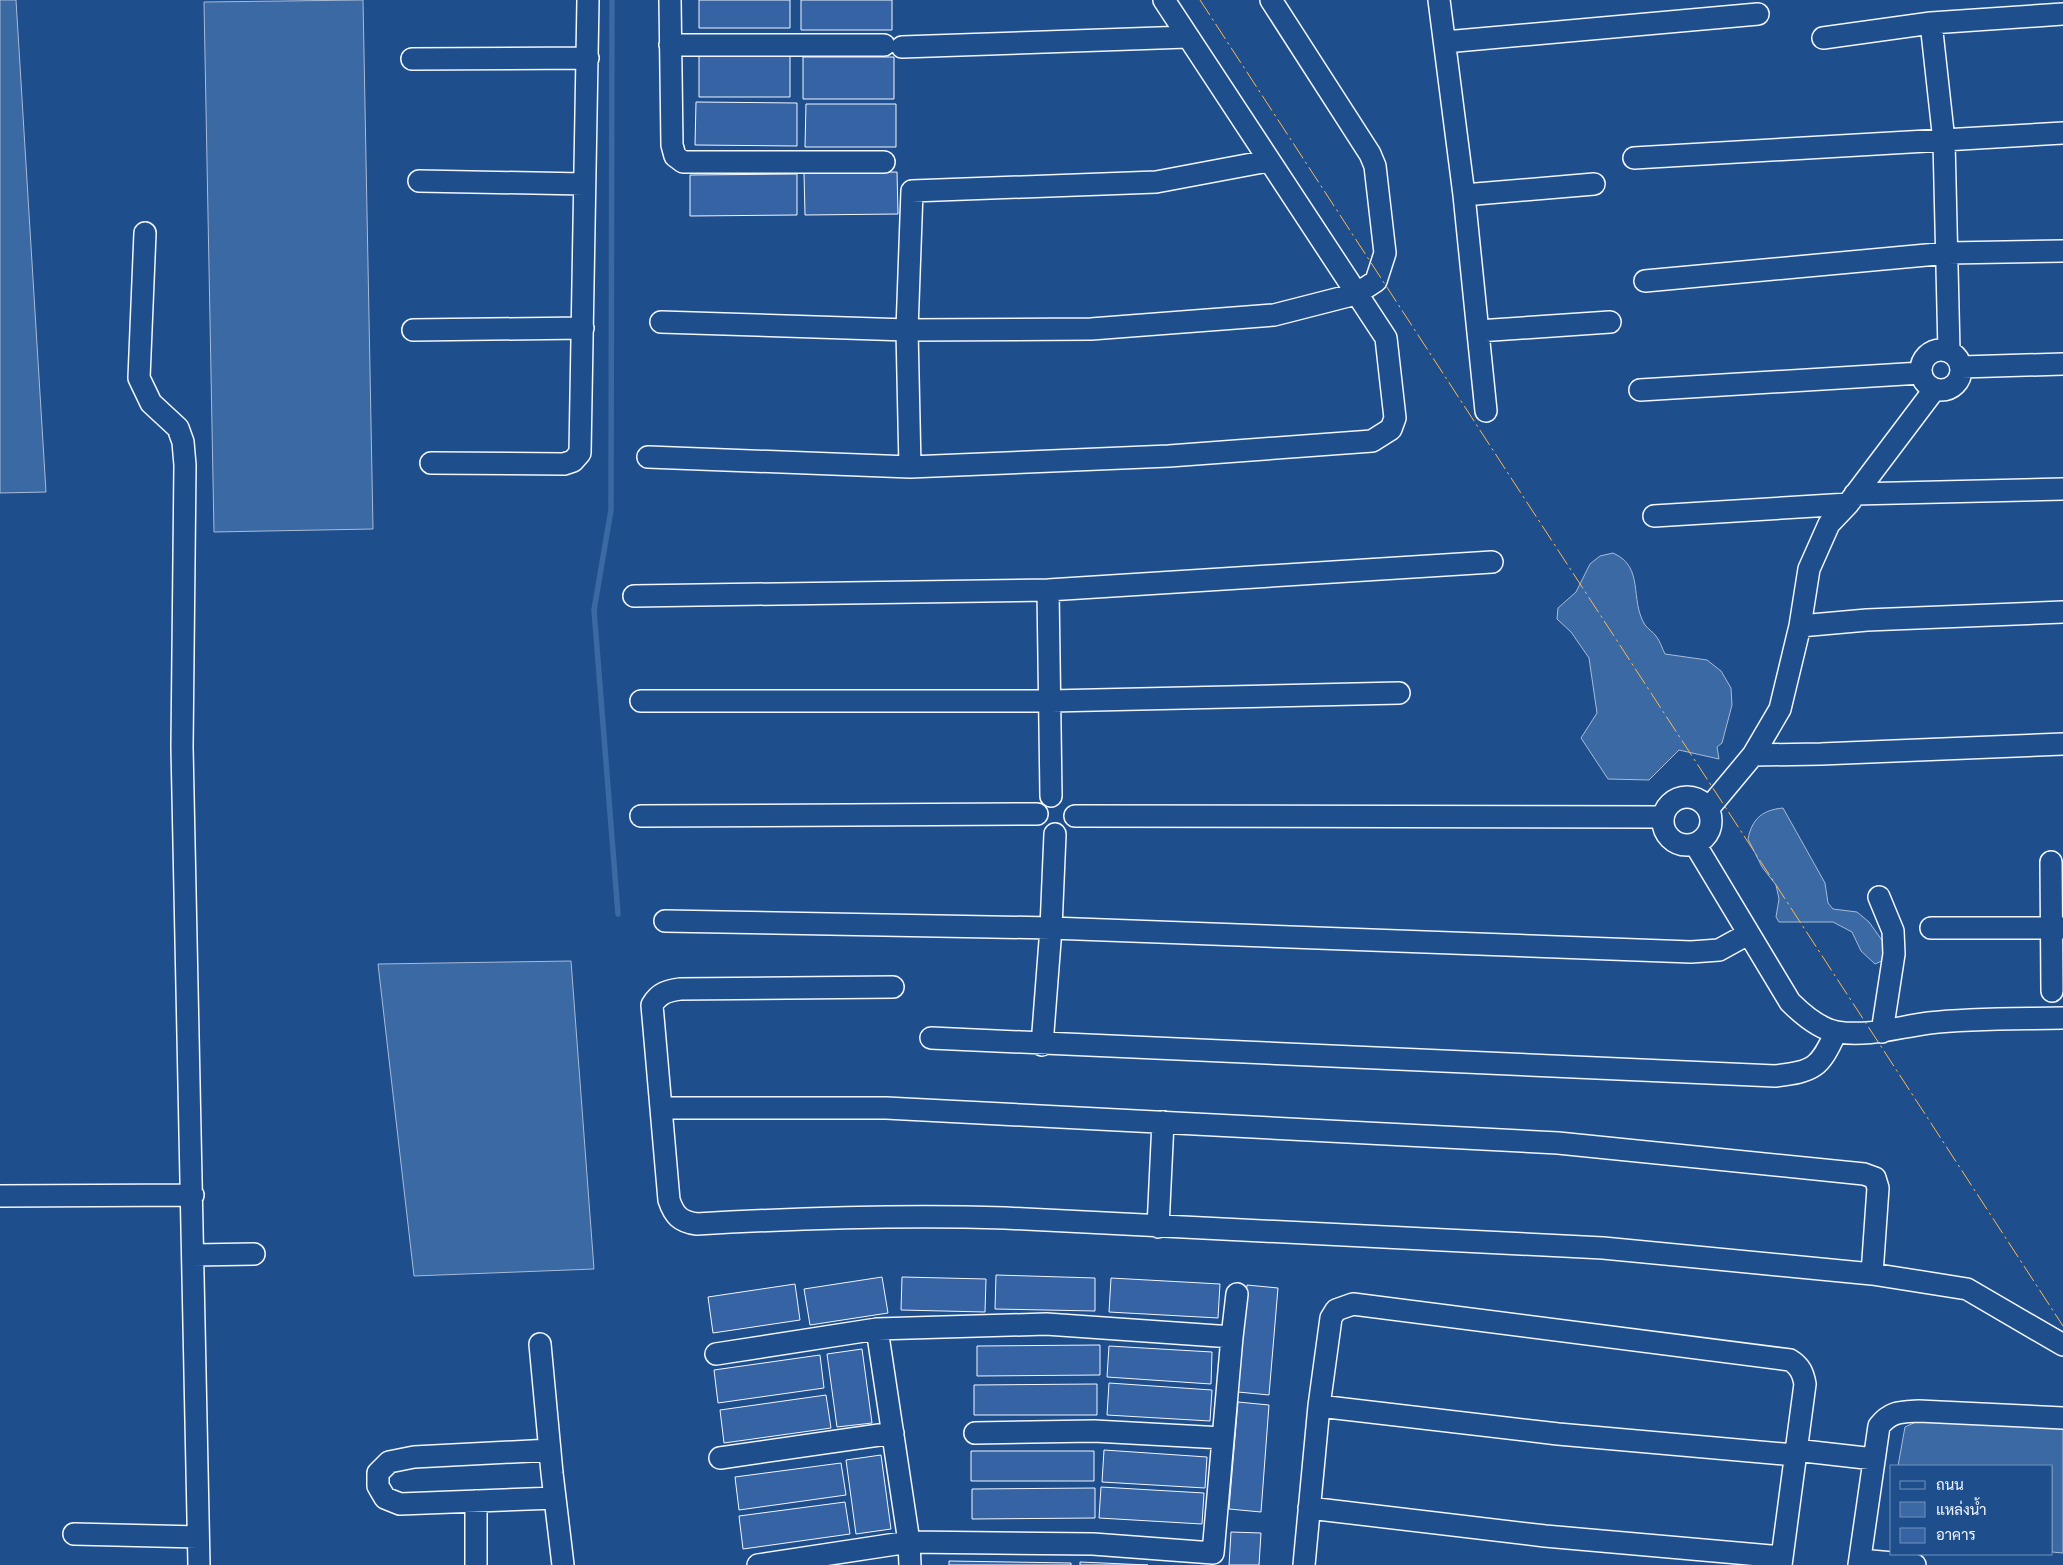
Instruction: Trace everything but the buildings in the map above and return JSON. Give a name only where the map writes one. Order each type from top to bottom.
[{"type":"street","points":[[431,463],[564,464],[573,461],[580,453],[584,328],[584,184],[588,0]]},
{"type":"street","points":[[670,0],[672,144],[675,156],[683,162],[884,162]]},
{"type":"street","points":[[661,322],[907,330],[1091,329],[1274,315],[1356,294],[1376,281],[1385,253],[1375,166],[1370,154],[1271,0]]},
{"type":"street","points":[[1439,0],[1464,195],[1486,411]]},
{"type":"street","points":[[648,458],[910,468],[1169,456],[1372,441],[1391,428],[1395,418],[1391,362],[1386,338],[1187,38],[1170,2]]},
{"type":"street","points":[[1445,42],[1758,14]]},
{"type":"street","points":[[1823,38],[1931,23],[2063,14]]},
{"type":"street","points":[[1931,23],[1944,141],[1948,253],[1955,359],[1959,381],[1948,390],[1934,390],[1925,383],[1921,373],[1922,363],[1928,354],[1938,350],[1955,359],[2063,364]]},
{"type":"street","points":[[670,46],[893,46],[1187,38]]},
{"type":"street","points":[[412,59],[588,58]]},
{"type":"street","points":[[1634,158],[2063,133]]},
{"type":"street","points":[[910,468],[907,330],[912,191],[1156,182],[1268,161]]},
{"type":"street","points":[[419,181],[584,184]]},
{"type":"street","points":[[1464,195],[1594,184]]},
{"type":"street","points":[[145,233],[139,378],[151,403],[178,428],[183,442],[185,465],[182,747],[193,1196],[199,1565]]},
{"type":"street","points":[[1644,280],[1948,253],[2063,251]]},
{"type":"street","points":[[1478,330],[1610,322]]},
{"type":"street","points":[[413,330],[584,328]]},
{"type":"street","points":[[1640,390],[1921,373]]},
{"type":"street","points":[[1708,809],[1754,755],[1780,709],[1800,626],[1809,569],[1829,524],[1852,499],[1934,390]]},
{"type":"street","points":[[1654,516],[1852,499],[2063,489]]},
{"type":"street","points":[[634,596],[1048,590],[1492,562]]},
{"type":"street","points":[[1048,590],[1051,796]]},
{"type":"street","points":[[1800,626],[1867,620],[2063,612]]},
{"type":"street","points":[[641,701],[1051,701],[1398,692]]},
{"type":"street","points":[[1754,755],[2063,744]]},
{"type":"street","points":[[1051,796],[1063,797],[1072,804],[1075,816],[1072,825],[1065,832],[1055,834],[1042,827],[1037,814],[1041,803],[1051,796]]},
{"type":"street","points":[[1687,797],[1703,803],[1708,809],[1711,826],[1702,840],[1695,844],[1678,844],[1671,840],[1666,833],[1663,817],[1672,803],[1687,797]]},
{"type":"street","points":[[641,816],[1037,814]]},
{"type":"street","points":[[1075,816],[1663,817]]},
{"type":"street","points":[[1042,1044],[1051,928],[1055,834]]},
{"type":"street","points":[[1695,844],[1790,1002],[1805,1017],[1836,1032],[1882,1032],[1928,1024],[1983,1019],[2063,1018]]},
{"type":"street","points":[[2051,862],[2057,928],[2052,991]]},
{"type":"street","points":[[1879,897],[1893,931],[1894,954],[1882,1032]]},
{"type":"street","points":[[665,920],[1051,928],[1691,952],[1718,950],[1748,934]]},
{"type":"street","points":[[1931,928],[2057,928]]},
{"type":"street","points":[[893,987],[680,989],[666,991],[657,996],[652,1005],[669,1200],[678,1218],[686,1223],[912,1215],[1603,1248],[1872,1274],[1967,1289],[2063,1345]]},
{"type":"street","points":[[931,1038],[1775,1076],[1797,1074],[1812,1068],[1824,1058],[1836,1032]]},
{"type":"street","points":[[662,1108],[886,1108],[1558,1143],[1864,1174],[1875,1178],[1878,1188],[1872,1274]]},
{"type":"street","points":[[1158,1227],[1163,1122]]},
{"type":"street","points":[[0,1196],[193,1196]]},
{"type":"street","points":[[194,1255],[254,1254]]},
{"type":"street","points":[[758,1565],[909,1542],[1093,1544],[1213,1559],[1237,1294]]},
{"type":"street","points":[[1304,1565],[1309,1508],[1319,1406],[1331,1318],[1336,1310],[1353,1304],[1790,1360],[1802,1372],[1805,1384],[1794,1453],[1781,1561],[1309,1508]]},
{"type":"street","points":[[716,1354],[878,1329],[1046,1324],[1232,1337]]},
{"type":"street","points":[[878,1329],[909,1542],[910,1565]]},
{"type":"street","points":[[540,1344],[554,1498],[563,1565]]},
{"type":"street","points":[[1319,1406],[1558,1434],[1874,1459]]},
{"type":"street","points":[[1915,1565],[1860,1563],[1879,1426],[1886,1416],[1900,1412],[2063,1418]]},
{"type":"street","points":[[975,1433],[1094,1430],[1223,1438]]},
{"type":"street","points":[[720,1458],[893,1433]]},
{"type":"street","points":[[550,1450],[414,1457],[389,1462],[378,1473],[378,1486],[385,1498],[400,1504],[554,1498]]},
{"type":"street","points":[[476,1501],[476,1565]]},
{"type":"street","points":[[74,1534],[198,1537]]},
{"type":"water","points":[[0,0],[16,0],[46,492],[0,493]]},
{"type":"water","points":[[363,0],[373,529],[214,532],[204,2]]},
{"type":"water","points":[[1613,553],[1623,559],[1629,566],[1633,575],[1640,615],[1645,625],[1657,638],[1665,654],[1707,660],[1721,671],[1731,688],[1732,705],[1722,743],[1717,747],[1719,759],[1679,750],[1649,780],[1608,779],[1581,738],[1597,713],[1589,658],[1571,632],[1557,619],[1558,608],[1576,592],[1590,564],[1600,556]]},
{"type":"water","points":[[1783,808],[1825,883],[1828,903],[1833,909],[1857,912],[1869,922],[1884,943],[1886,959],[1875,964],[1861,951],[1852,932],[1833,922],[1779,922],[1776,917],[1779,899],[1776,885],[1762,867],[1748,839],[1752,826],[1759,817],[1769,811]]},
{"type":"water","points":[[571,961],[594,1269],[414,1276],[378,964]]},
{"type":"water","points":[[1918,1421],[2063,1429],[2063,1553],[2053,1552],[2053,1465],[1898,1465],[1905,1427]]},
{"type":"waterway","points":[[612,0],[611,510],[594,610],[618,914]]},
{"type":"power","points":[[1200,0],[2063,1326]]}]
